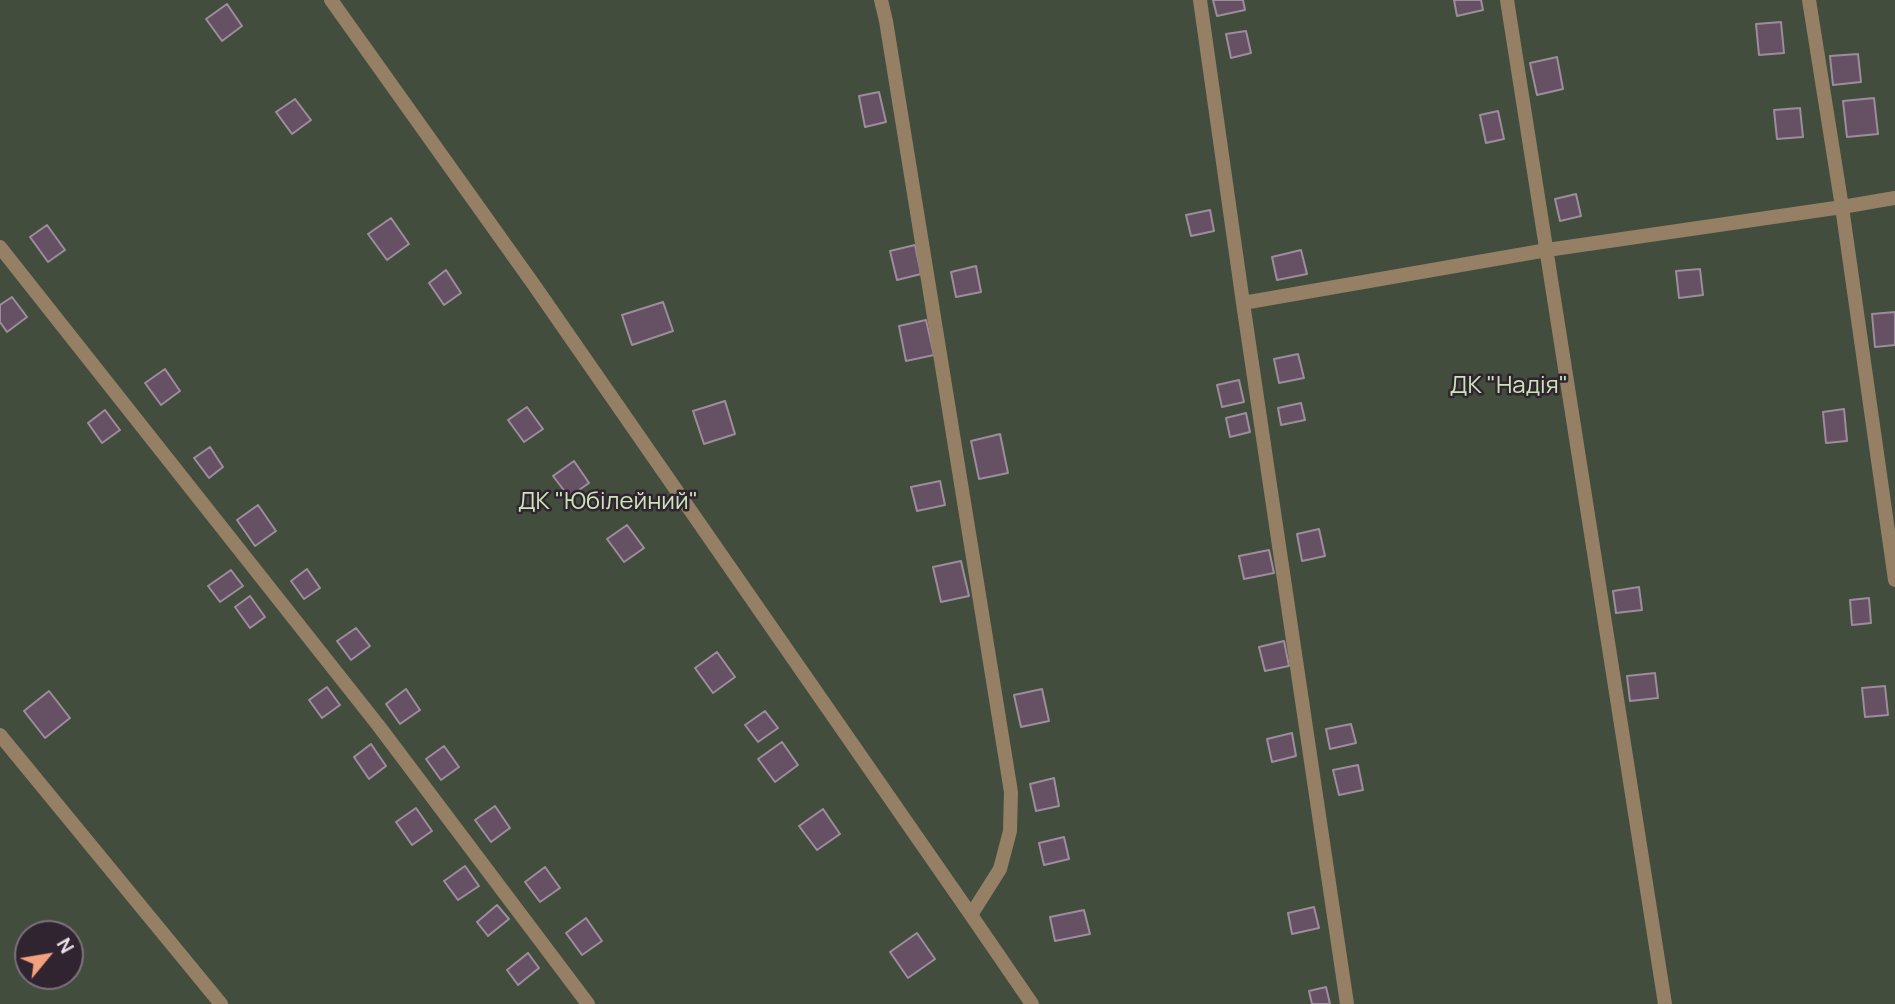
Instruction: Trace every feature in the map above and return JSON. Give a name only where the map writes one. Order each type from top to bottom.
[{"type":"lane","points":[[331,0],[542,297],[1032,1004]]},
{"type":"lane","points":[[881,0],[889,35],[1011,792],[1010,831],[1000,869],[971,915]]},
{"type":"lane","points":[[1200,0],[1348,1004]]},
{"type":"lane","points":[[1507,0],[1665,1004]]},
{"type":"lane","points":[[1809,0],[1842,207],[1895,580]]},
{"type":"lane","points":[[1243,303],[1547,250],[1895,198]]},
{"type":"lane","points":[[0,247],[378,725],[588,1004]]},
{"type":"lane","points":[[0,735],[221,1004]]},
{"type":"green space","points":[[0,0],[1895,0],[1895,1004],[0,1004]]},
{"type":"building","points":[[1213,0],[1243,0],[1245,10],[1217,16]]},
{"type":"building","points":[[1454,0],[1481,0],[1483,10],[1457,16]]},
{"type":"building","points":[[227,4],[242,26],[222,41],[206,19]]},
{"type":"building","points":[[1781,22],[1784,53],[1759,55],[1756,24]]},
{"type":"building","points":[[1246,31],[1251,53],[1231,58],[1226,34]]},
{"type":"building","points":[[1858,54],[1861,82],[1833,85],[1830,56]]},
{"type":"building","points":[[1557,57],[1563,89],[1537,95],[1530,63]]},
{"type":"building","points":[[879,92],[886,122],[865,127],[859,96]]},
{"type":"building","points":[[1874,98],[1878,134],[1847,137],[1843,101]]},
{"type":"building","points":[[295,99],[311,120],[292,134],[276,112]]},
{"type":"building","points":[[1800,108],[1803,137],[1777,139],[1774,110]]},
{"type":"building","points":[[1498,111],[1504,139],[1486,143],[1480,115]]},
{"type":"building","points":[[1576,194],[1581,216],[1560,221],[1555,199]]},
{"type":"building","points":[[1210,210],[1214,231],[1191,236],[1186,215]]},
{"type":"building","points":[[391,218],[409,244],[387,260],[368,234]]},
{"type":"building","points":[[47,225],[65,250],[48,262],[30,237]]},
{"type":"building","points":[[915,245],[921,274],[897,280],[890,251]]},
{"type":"building","points":[[1301,250],[1307,274],[1277,280],[1272,257]]},
{"type":"building","points":[[976,266],[981,292],[956,297],[951,272]]},
{"type":"building","points":[[1700,269],[1703,295],[1679,298],[1676,271]]},
{"type":"building","points":[[446,270],[461,293],[444,305],[429,283]]},
{"type":"building","points":[[12,297],[27,317],[7,332],[0,322],[0,305]]},
{"type":"building","points":[[663,302],[673,331],[632,345],[622,315]]},
{"type":"building","points":[[1895,312],[1895,345],[1875,347],[1872,314]]},
{"type":"building","points":[[926,320],[934,355],[906,361],[899,326]]},
{"type":"building","points":[[1298,354],[1304,378],[1279,383],[1274,359]]},
{"type":"building","points":[[165,369],[180,391],[161,405],[145,383]]},
{"type":"building","points":[[1239,380],[1244,402],[1222,407],[1217,385]]},
{"type":"building","points":[[725,401],[735,434],[704,444],[693,411]]},
{"type":"building","points":[[1301,403],[1305,420],[1281,425],[1278,408]]},
{"type":"building","points":[[527,407],[543,429],[524,442],[508,420]]},
{"type":"building","points":[[1844,409],[1847,441],[1826,443],[1823,412]]},
{"type":"building","points":[[105,410],[120,430],[102,443],[88,423]]},
{"type":"building","points":[[1246,413],[1250,432],[1230,437],[1226,418]]},
{"type":"building","points":[[1000,434],[1008,473],[979,479],[971,441]]},
{"type":"building","points":[[210,447],[223,467],[209,478],[194,458]]},
{"type":"building","points":[[574,461],[589,483],[569,497],[553,476]]},
{"type":"building","points":[[940,481],[945,505],[917,511],[911,487]]},
{"type":"building","points":[[258,505],[276,531],[255,546],[237,520]]},
{"type":"building","points":[[627,525],[644,548],[624,562],[607,539]]},
{"type":"building","points":[[1319,529],[1325,556],[1302,561],[1297,534]]},
{"type":"building","points":[[1269,550],[1274,573],[1244,579],[1239,556]]},
{"type":"building","points":[[961,561],[969,596],[941,602],[933,567]]},
{"type":"building","points":[[307,569],[320,588],[304,599],[291,581]]},
{"type":"building","points":[[231,570],[243,586],[220,602],[208,586]]},
{"type":"building","points":[[1639,587],[1642,610],[1616,613],[1613,591]]},
{"type":"building","points":[[250,596],[265,617],[250,628],[235,607]]},
{"type":"building","points":[[1869,598],[1871,623],[1852,625],[1850,600]]},
{"type":"building","points":[[356,628],[370,646],[351,660],[337,641]]},
{"type":"building","points":[[1284,641],[1289,666],[1265,671],[1259,647]]},
{"type":"building","points":[[717,652],[735,677],[713,693],[695,668]]},
{"type":"building","points":[[1655,673],[1658,698],[1630,701],[1627,676]]},
{"type":"building","points":[[1885,686],[1888,715],[1865,717],[1862,688]]},
{"type":"building","points":[[327,687],[340,705],[322,718],[309,700]]},
{"type":"building","points":[[406,689],[420,710],[400,724],[386,704]]},
{"type":"building","points":[[1042,689],[1049,721],[1021,727],[1014,695]]},
{"type":"building","points":[[49,691],[70,718],[45,738],[24,711]]},
{"type":"building","points":[[765,711],[778,728],[758,742],[745,725]]},
{"type":"building","points":[[1351,724],[1356,743],[1330,749],[1326,729]]},
{"type":"building","points":[[1292,733],[1296,756],[1272,762],[1267,739]]},
{"type":"building","points":[[782,742],[798,765],[775,782],[758,759]]},
{"type":"building","points":[[371,744],[386,766],[369,779],[354,757]]},
{"type":"building","points":[[444,746],[459,767],[441,780],[426,759]]},
{"type":"building","points":[[1358,765],[1363,790],[1339,795],[1333,770]]},
{"type":"building","points":[[1054,778],[1059,806],[1036,811],[1030,784]]},
{"type":"building","points":[[495,806],[510,828],[491,842],[475,820]]},
{"type":"building","points":[[416,808],[432,831],[412,845],[396,822]]},
{"type":"building","points":[[823,809],[840,834],[817,850],[799,826]]},
{"type":"building","points":[[1064,837],[1069,859],[1044,865],[1039,843]]},
{"type":"building","points":[[465,866],[479,886],[458,900],[444,881]]},
{"type":"building","points":[[545,867],[560,888],[540,902],[525,882]]},
{"type":"building","points":[[497,905],[509,919],[488,936],[477,922]]},
{"type":"building","points":[[1314,907],[1319,928],[1292,934],[1288,913]]},
{"type":"building","points":[[1084,910],[1090,934],[1055,941],[1050,917]]},
{"type":"building","points":[[586,918],[602,941],[582,955],[566,933]]},
{"type":"building","points":[[917,933],[935,959],[908,978],[890,952]]},
{"type":"building","points":[[528,953],[539,968],[518,985],[507,970]]},
{"type":"building","points":[[1326,987],[1330,1004],[1312,1004],[1309,991]]},
{"type":"park label","name":"ДК \"Надія\"","points":[[1509,386]]},
{"type":"park label","name":"ДК \"Юбілейний\"","points":[[608,502]]}]
